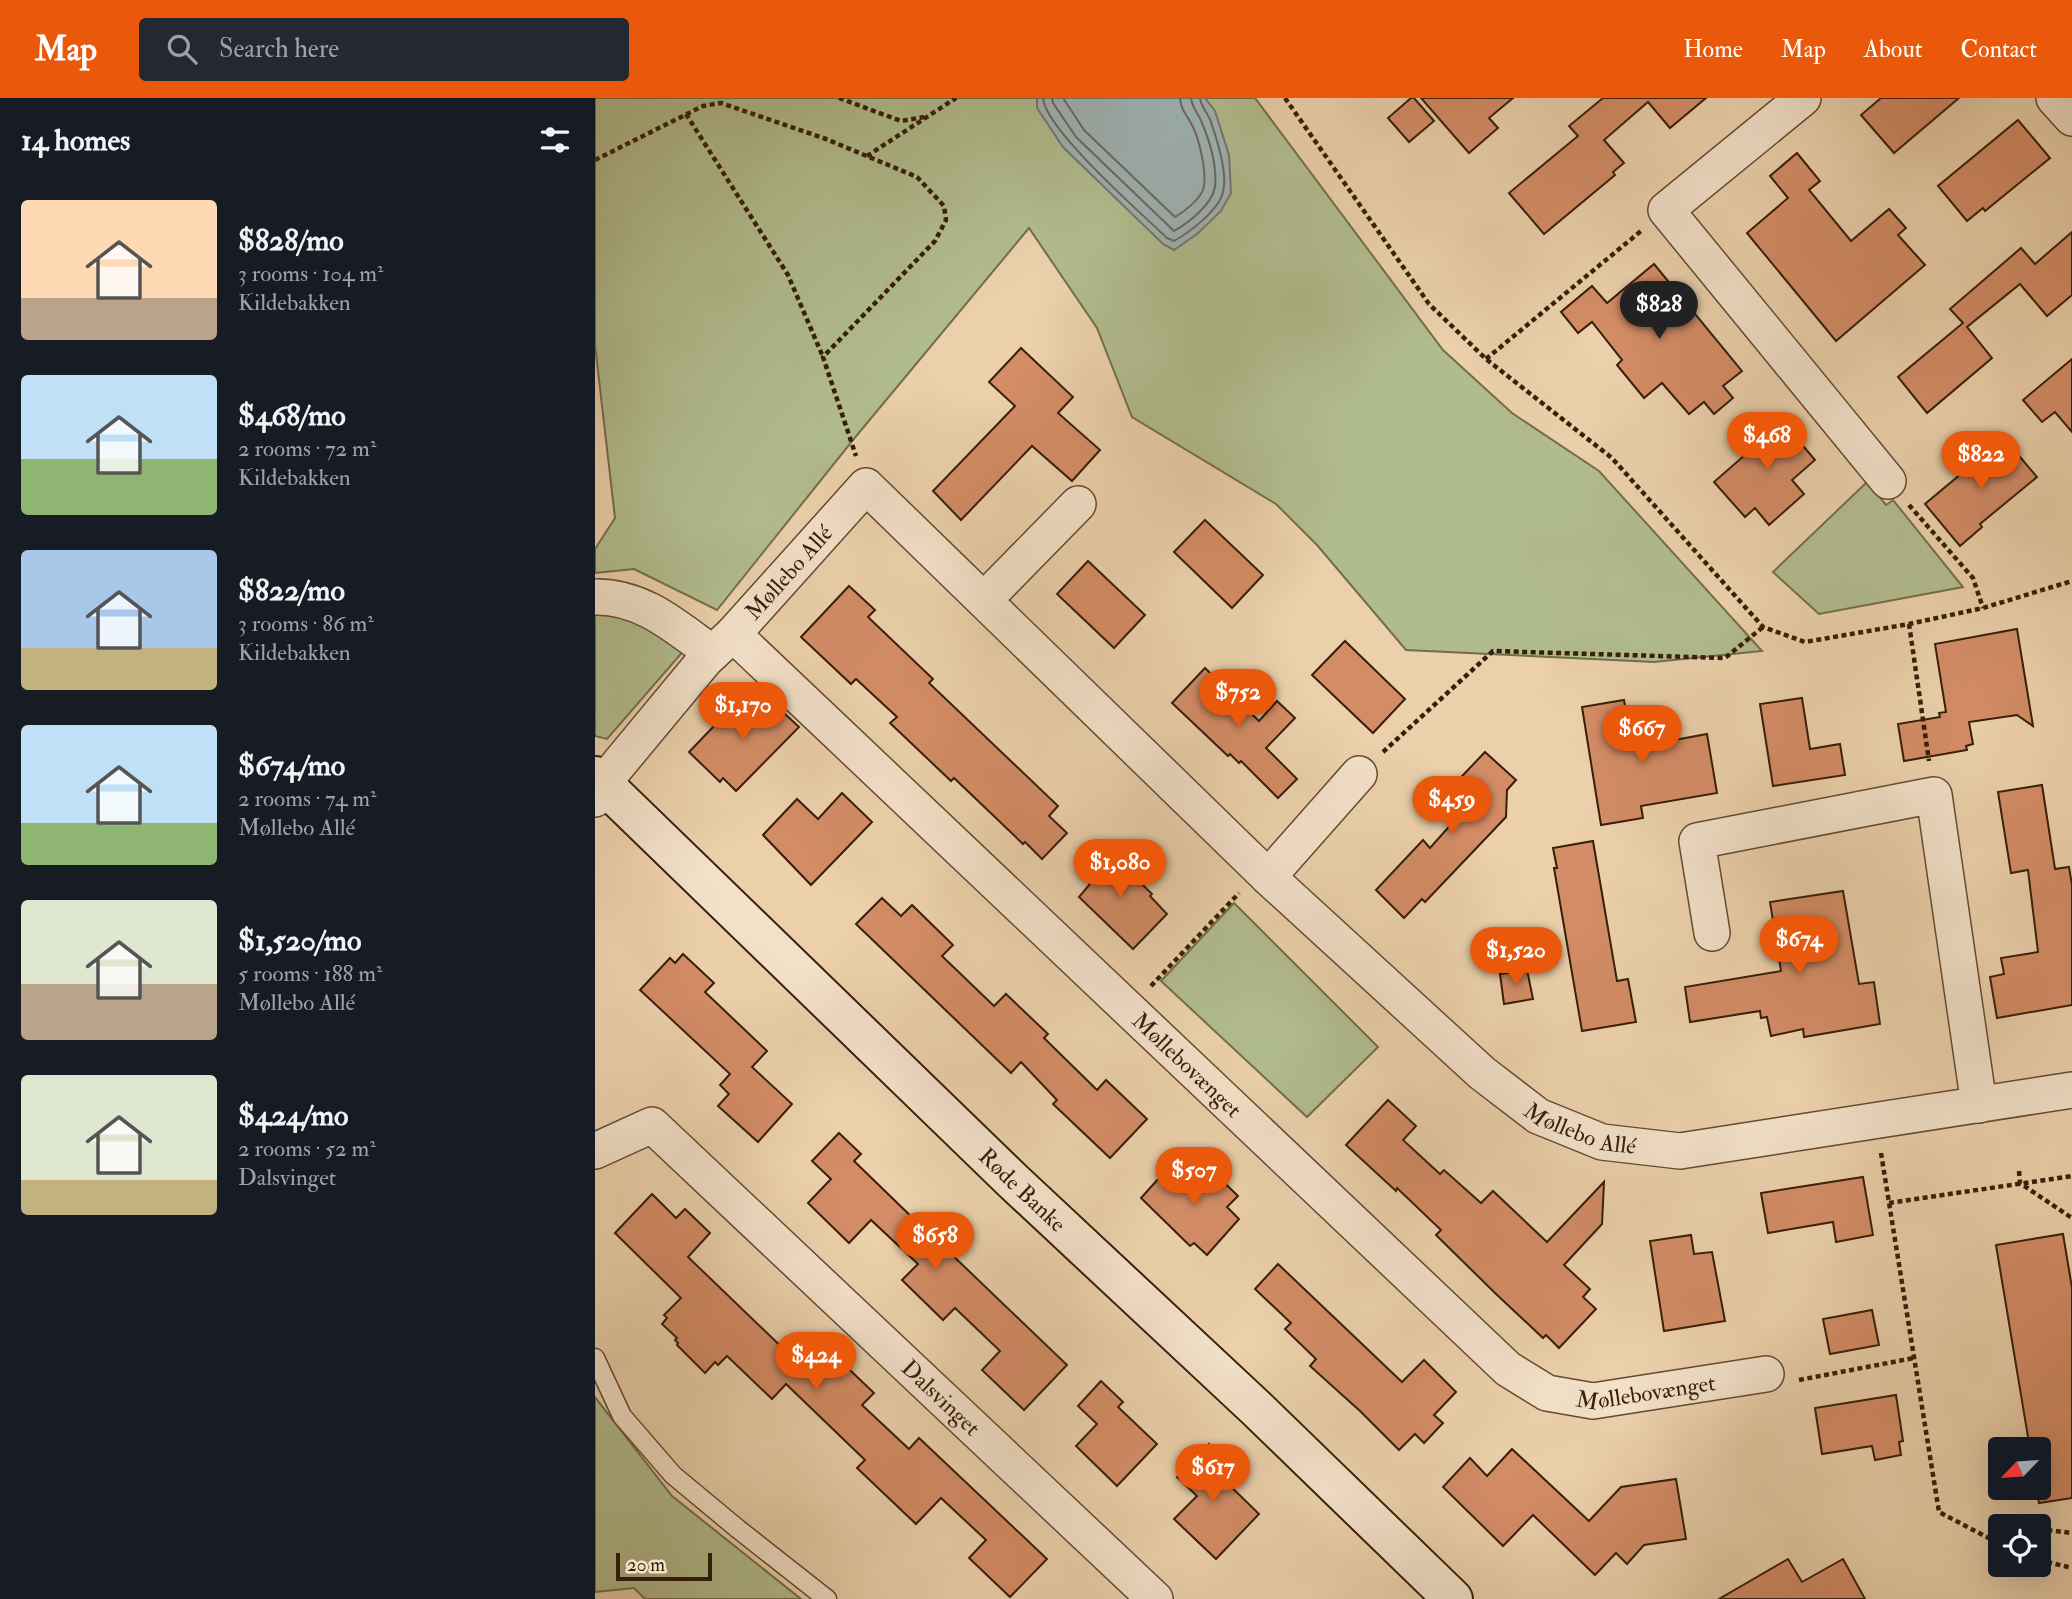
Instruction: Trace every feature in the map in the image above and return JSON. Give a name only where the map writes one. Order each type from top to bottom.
[{"type":"street","points":[[1803,98],[1666,210],[1888,481]]},
{"type":"street","points":[[2054,98],[2072,118]]},
{"type":"street","name":"Møllebo Allé","points":[[598,786],[866,486],[1265,873],[1482,1073],[1538,1116],[1602,1142],[1680,1151],[2072,1090]]},
{"type":"street","points":[[984,600],[1078,504]]},
{"type":"street","name":"Møllebovænget","points":[[595,597],[611,597],[640,605],[723,643],[1130,1010],[1508,1369],[1547,1393],[1593,1401],[1766,1374]]},
{"type":"street","points":[[1265,873],[1359,774]]},
{"type":"street","name":"Røde Banke","points":[[598,786],[1256,1408],[1453,1599]]},
{"type":"street","points":[[1712,933],[1697,841],[1934,795],[1979,1105]]},
{"type":"street","name":"Dalsvinget","points":[[595,1151],[652,1125],[1155,1599]]},
{"type":"lane","points":[[595,1357],[622,1416],[673,1475],[827,1599]]},
{"type":"path","points":[[839,98],[901,121],[929,116]]},
{"type":"path","points":[[867,156],[956,98]]},
{"type":"path","points":[[1285,98],[1429,304],[1486,359],[1612,458],[1763,627],[1805,642],[1983,608],[2072,581]]},
{"type":"path","points":[[595,160],[703,106],[721,103],[826,139],[917,177],[944,206],[946,219],[935,241],[823,357]]},
{"type":"path","points":[[686,114],[788,275],[823,357],[866,486]]},
{"type":"path","points":[[1486,359],[1666,210]]},
{"type":"path","points":[[1888,481],[1973,578],[1983,608]]},
{"type":"path","points":[[1909,624],[1934,795]]},
{"type":"path","points":[[1359,774],[1493,651],[1725,659],[1763,627]]},
{"type":"path","points":[[1130,1010],[1160,976],[1265,873]]},
{"type":"path","points":[[1876,1121],[1939,1512],[1988,1537]]},
{"type":"path","points":[[2019,1171],[2020,1183]]},
{"type":"path","points":[[1889,1203],[2072,1176]]},
{"type":"path","points":[[2020,1183],[2072,1218]]},
{"type":"path","points":[[1766,1374],[1780,1383],[1914,1358]]},
{"type":"path","points":[[2051,1530],[2072,1533]]},
{"type":"path","points":[[2051,1563],[2072,1568]]},
{"type":"green space","points":[[595,98],[1255,98],[1443,350],[1512,413],[1599,471],[1762,651],[1654,662],[1406,650],[1317,545],[1276,504],[1132,417],[1097,328],[1029,228],[853,440],[717,610],[634,569],[595,573],[595,549],[615,518],[595,345]]},
{"type":"green space","points":[[1867,482],[1886,505],[1893,500],[1963,587],[1819,614],[1773,572]]},
{"type":"green space","points":[[602,611],[625,612],[686,648],[607,739],[595,736],[595,615]]},
{"type":"green space","points":[[1234,903],[1378,1047],[1307,1117],[1161,981]]},
{"type":"green space","points":[[595,1397],[672,1496],[801,1599],[645,1599],[634,1588],[595,1592]]},
{"type":"water","points":[[1037,98],[1205,98],[1215,111],[1229,155],[1231,193],[1221,211],[1197,234],[1174,250],[1163,244],[1063,147],[1037,108]]},
{"type":"building","points":[[1414,98],[1434,121],[1409,142],[1388,118]]},
{"type":"building","points":[[1421,98],[1513,98],[1489,118],[1498,128],[1469,153]]},
{"type":"building","points":[[1603,98],[1706,98],[1670,128],[1648,102],[1604,140],[1624,163],[1613,172],[1615,175],[1544,234],[1509,193],[1578,136],[1569,126]]},
{"type":"building","points":[[1881,98],[1959,98],[1894,153],[1861,115]]},
{"type":"building","points":[[2018,120],[2050,158],[1985,211],[1983,208],[1967,221],[1938,186]]},
{"type":"building","points":[[1797,153],[1820,181],[1809,190],[1851,241],[1889,209],[1906,228],[1898,235],[1925,265],[1836,341],[1747,233],[1788,198],[1770,176]]},
{"type":"building","points":[[2072,232],[2072,295],[2047,316],[2020,284],[1967,327],[1992,358],[1927,413],[1898,377],[1963,323],[1950,309],[2021,248],[2035,264]]},
{"type":"building","points":[[1654,264],[1742,371],[1723,386],[1733,398],[1714,414],[1704,402],[1689,414],[1662,383],[1644,398],[1617,365],[1622,360],[1592,322],[1578,333],[1561,312],[1592,286],[1607,303]]},
{"type":"building","points":[[1021,348],[1073,397],[1058,413],[1100,450],[1072,481],[1032,446],[961,520],[933,491],[1015,406],[989,382]]},
{"type":"building","points":[[2072,359],[2072,432],[2055,412],[2042,422],[2023,400]]},
{"type":"building","points":[[1776,414],[1815,460],[1792,480],[1804,494],[1769,525],[1755,508],[1745,517],[1714,482],[1754,447],[1747,439]]},
{"type":"building","points":[[2004,438],[2037,477],[1980,524],[1982,527],[1960,546],[1925,504]]},
{"type":"building","points":[[1205,520],[1263,575],[1232,608],[1174,552]]},
{"type":"building","points":[[1088,561],[1145,615],[1114,648],[1057,594]]},
{"type":"building","points":[[849,586],[875,610],[868,617],[933,679],[929,683],[1058,806],[1049,816],[1067,833],[1042,859],[954,778],[951,781],[890,723],[897,717],[856,679],[851,684],[801,637]]},
{"type":"building","points":[[2017,629],[2033,726],[2017,715],[1969,722],[1973,744],[1966,746],[1967,750],[1904,761],[1898,724],[1940,717],[1939,713],[1946,712],[1935,644]]},
{"type":"building","points":[[1345,641],[1405,699],[1373,733],[1312,675]]},
{"type":"building","points":[[1205,668],[1259,721],[1277,701],[1295,718],[1266,748],[1297,779],[1278,798],[1241,761],[1239,763],[1230,754],[1228,756],[1172,703]]},
{"type":"building","points":[[768,698],[799,727],[736,791],[723,778],[720,782],[689,752],[740,699],[754,713]]},
{"type":"building","points":[[1802,698],[1810,749],[1840,744],[1845,775],[1773,786],[1760,704]]},
{"type":"building","points":[[1624,700],[1631,740],[1668,733],[1669,741],[1707,734],[1717,793],[1641,806],[1643,818],[1601,825],[1582,707]]},
{"type":"building","points":[[1485,752],[1516,780],[1507,790],[1506,817],[1425,902],[1422,899],[1404,918],[1376,890],[1423,840],[1430,848],[1463,811],[1445,794]]},
{"type":"building","points":[[2042,785],[2055,869],[2069,867],[2072,885],[2072,1005],[1997,1018],[1990,977],[2004,974],[2001,958],[2038,952],[2028,870],[2011,873],[1998,792]]},
{"type":"building","points":[[842,793],[872,822],[811,885],[763,835],[797,799],[818,819]]},
{"type":"building","points":[[1593,841],[1617,981],[1628,979],[1636,1022],[1582,1031],[1554,868],[1557,868],[1553,848]]},
{"type":"building","points":[[1105,848],[1152,894],[1150,896],[1167,914],[1133,949],[1079,897],[1090,884],[1080,874]]},
{"type":"building","points":[[1843,891],[1859,984],[1874,982],[1880,1024],[1804,1037],[1803,1029],[1771,1036],[1767,1017],[1761,1018],[1760,1011],[1690,1022],[1685,987],[1781,971],[1770,902]]},
{"type":"building","points":[[882,898],[901,916],[912,905],[953,945],[942,956],[994,1006],[1006,994],[1048,1034],[1044,1038],[1097,1090],[1106,1080],[1147,1119],[1110,1158],[1053,1104],[1057,1100],[1021,1062],[1011,1073],[856,924]]},
{"type":"building","points":[[683,954],[714,983],[705,992],[767,1051],[752,1067],[792,1104],[758,1142],[718,1106],[729,1094],[720,1085],[730,1074],[640,990],[670,958],[675,963]]},
{"type":"building","points":[[1527,970],[1533,999],[1504,1004],[1500,974]]},
{"type":"building","points":[[1388,1100],[1416,1126],[1403,1140],[1440,1174],[1444,1170],[1481,1203],[1493,1191],[1547,1242],[1604,1182],[1602,1224],[1564,1265],[1590,1289],[1583,1297],[1596,1309],[1559,1348],[1546,1335],[1543,1338],[1495,1293],[1436,1235],[1441,1230],[1346,1145]]},
{"type":"building","points":[[839,1133],[861,1154],[854,1161],[920,1225],[930,1214],[958,1241],[948,1251],[1067,1365],[1024,1410],[982,1370],[1000,1351],[955,1308],[943,1320],[902,1280],[918,1264],[871,1220],[849,1243],[808,1203],[831,1179],[812,1161]]},
{"type":"building","points":[[1207,1166],[1238,1196],[1227,1207],[1239,1219],[1207,1255],[1194,1243],[1190,1246],[1141,1198],[1169,1167],[1189,1185]]},
{"type":"building","points":[[1863,1177],[1873,1235],[1836,1242],[1833,1222],[1768,1233],[1761,1193]]},
{"type":"building","points":[[652,1194],[676,1218],[685,1209],[710,1233],[688,1257],[792,1357],[798,1351],[817,1369],[832,1353],[874,1393],[862,1405],[909,1449],[919,1438],[1047,1559],[1010,1597],[969,1558],[986,1540],[941,1498],[916,1524],[857,1468],[865,1460],[786,1384],[772,1399],[727,1356],[718,1365],[715,1362],[705,1373],[677,1345],[677,1338],[662,1324],[667,1318],[664,1315],[681,1298],[615,1233]]},
{"type":"building","points":[[2063,1234],[2072,1288],[2072,1498],[2039,1503],[2038,1500],[2051,1500],[2051,1437],[2028,1437],[1996,1245]]},
{"type":"building","points":[[1691,1235],[1694,1254],[1712,1252],[1725,1321],[1664,1331],[1650,1241]]},
{"type":"building","points":[[1278,1264],[1402,1382],[1424,1360],[1456,1392],[1434,1415],[1443,1423],[1424,1443],[1415,1434],[1399,1450],[1310,1366],[1316,1359],[1285,1329],[1291,1323],[1255,1289]]},
{"type":"building","points":[[1872,1310],[1879,1345],[1830,1354],[1823,1319]]},
{"type":"building","points":[[1101,1381],[1123,1402],[1118,1407],[1157,1444],[1117,1486],[1076,1446],[1097,1424],[1078,1406]]},
{"type":"building","points":[[1896,1395],[1903,1441],[1899,1442],[1901,1455],[1875,1460],[1872,1446],[1822,1454],[1815,1408]]},
{"type":"building","points":[[1209,1444],[1230,1465],[1220,1476],[1259,1514],[1216,1559],[1174,1519],[1197,1496],[1177,1477]]},
{"type":"building","points":[[1512,1449],[1589,1521],[1621,1487],[1676,1479],[1686,1539],[1644,1545],[1627,1564],[1616,1553],[1595,1575],[1533,1515],[1503,1546],[1443,1487],[1470,1458],[1487,1476]]},
{"type":"building","points":[[1788,1559],[1802,1582],[1843,1559],[1865,1599],[1719,1599]]}]
